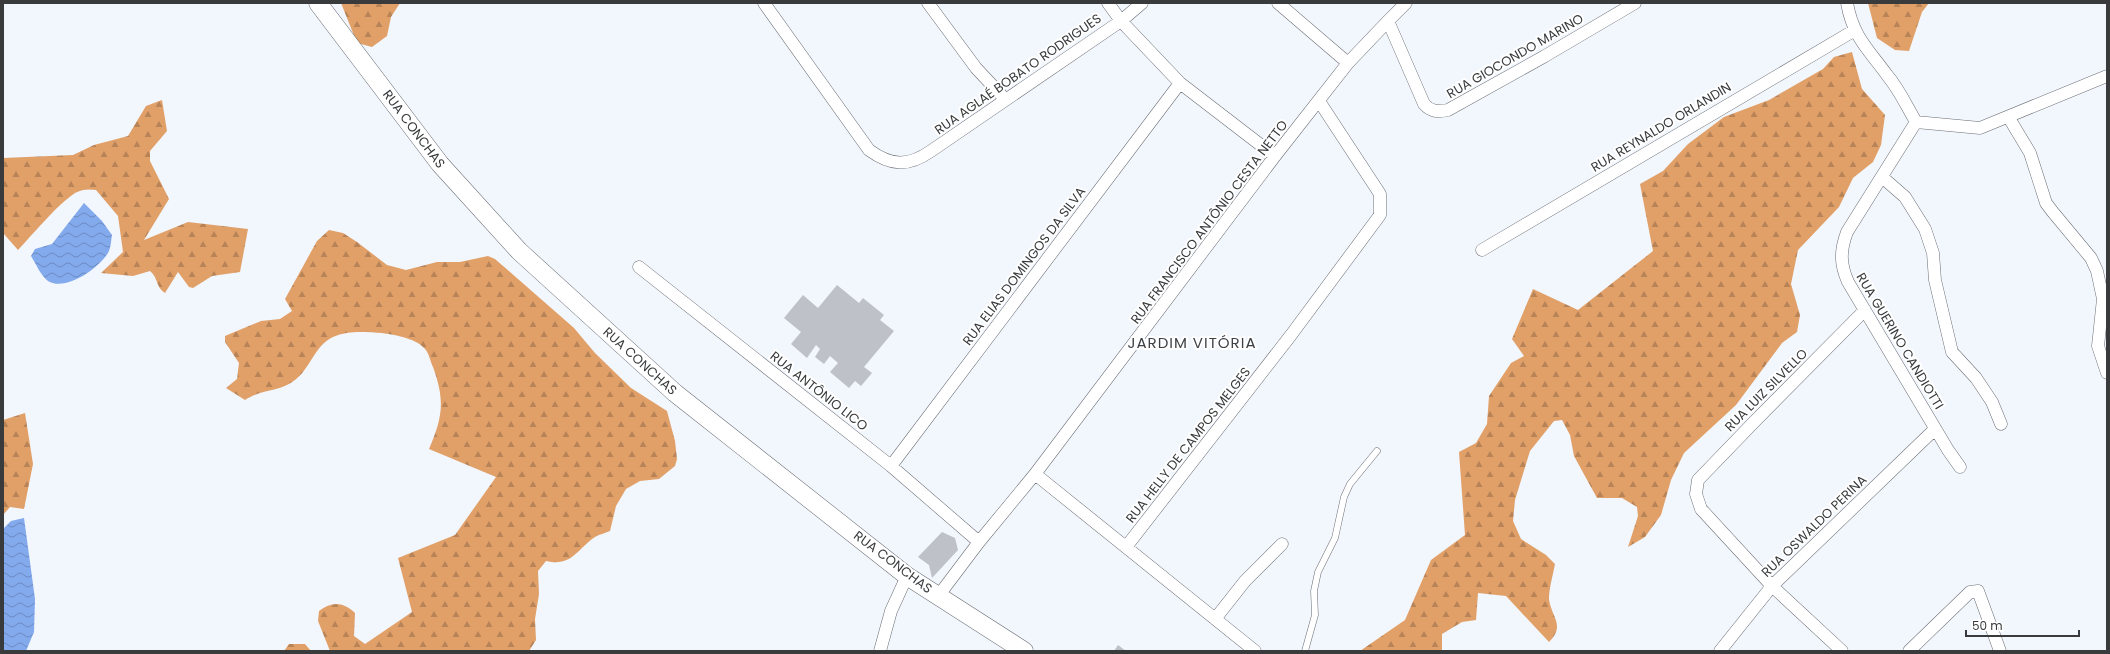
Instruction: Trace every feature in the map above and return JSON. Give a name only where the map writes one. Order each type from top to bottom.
[{"type":"main road","name":"RUA CONCHAS","points":[[318,3],[440,164],[520,251],[675,393],[907,576],[1024,651]]},
{"type":"street","name":"RUA AGLAÉ BOBATO RODRIGUES","points":[[764,3],[869,150],[880,158],[893,162],[907,163],[920,159],[1121,20],[1142,3]]},
{"type":"street","points":[[928,3],[976,68],[1005,99]]},
{"type":"street","points":[[1108,3],[1121,20],[1180,83],[1276,156]]},
{"type":"street","points":[[1278,3],[1348,63]]},
{"type":"street","points":[[1388,21],[1406,3]]},
{"type":"street","name":"RUA GIOCONDO MARINO","points":[[1388,21],[1424,104],[1429,109],[1440,112],[1448,110],[1545,56],[1635,3]]},
{"type":"street","points":[[1847,3],[1855,30],[1868,53],[1888,75],[1916,122],[1980,128],[2009,118],[2107,76]]},
{"type":"street","name":"RUA FRANCISCO ANTÔNIO CESTA NETTO","points":[[939,596],[978,542],[1035,474],[1348,63],[1388,21]]},
{"type":"street","name":"RUA REYNALDO ORLANDIN","points":[[1482,250],[1855,30]]},
{"type":"street","name":"RUA ELIAS DOMINGOS DA SILVA","points":[[891,466],[1180,83]]},
{"type":"street","name":"RUA HELLY DE CAMPOS MELGES","points":[[1126,547],[1286,342],[1380,215],[1380,194],[1319,101]]},
{"type":"street","points":[[2009,118],[2027,148],[2042,192],[2052,211],[2091,258],[2097,271],[2103,298],[2098,346],[2107,373]]},
{"type":"street","name":"RUA GUERINO CANDIOTTI","points":[[1916,122],[1847,232],[1842,245],[1841,258],[1843,271],[1848,282],[1960,467]]},
{"type":"street","points":[[1882,177],[1905,197],[1925,229],[1933,252],[1935,280],[1952,352],[1976,378],[1992,402],[2001,424]]},
{"type":"street","name":"RUA ANTÔNIO LICO","points":[[639,267],[891,466],[978,542]]},
{"type":"street","name":"RUA LUIZ SILVELLO","points":[[1772,586],[1701,508],[1696,494],[1698,480],[1865,310]]},
{"type":"street","name":"RUA OSWALDO PERINA","points":[[1720,651],[1772,586],[1936,429]]},
{"type":"street","points":[[1035,474],[1255,651]]},
{"type":"street","points":[[1215,619],[1245,581],[1282,544]]},
{"type":"street","points":[[880,651],[891,611],[907,576]]},
{"type":"street","points":[[1772,586],[1842,651]]},
{"type":"street","points":[[1910,651],[1970,592],[1978,591],[2000,651]]},
{"type":"lane","points":[[1305,651],[1315,615],[1314,591],[1318,572],[1335,538],[1339,511],[1344,497],[1350,484],[1377,451]]},
{"type":"green space","points":[[341,3],[400,3],[391,17],[387,36],[372,47],[357,43]]},
{"type":"green space","points":[[1868,3],[1929,3],[1922,12],[1909,51],[1895,50],[1877,38]]},
{"type":"green space","points":[[1852,52],[1862,89],[1885,115],[1881,145],[1873,162],[1853,178],[1839,207],[1798,250],[1791,284],[1800,315],[1797,332],[1782,343],[1736,405],[1684,453],[1671,480],[1661,515],[1645,537],[1628,547],[1638,516],[1637,507],[1622,498],[1597,498],[1574,456],[1570,435],[1562,420],[1554,421],[1530,451],[1515,500],[1513,521],[1521,539],[1546,555],[1555,564],[1550,586],[1549,599],[1557,626],[1554,636],[1549,642],[1506,596],[1478,593],[1476,620],[1462,622],[1442,634],[1442,651],[1360,651],[1405,620],[1431,560],[1465,535],[1459,452],[1476,443],[1487,424],[1489,396],[1511,363],[1524,356],[1512,339],[1533,289],[1578,310],[1653,251],[1640,184],[1663,171],[1688,144],[1724,117],[1769,100],[1823,69],[1834,57]]},
{"type":"green space","points":[[162,100],[167,131],[150,151],[150,161],[169,199],[144,240],[188,222],[248,229],[240,272],[212,276],[193,288],[189,287],[178,272],[165,293],[160,288],[153,273],[150,271],[133,276],[101,273],[123,252],[118,216],[96,190],[80,191],[68,198],[18,250],[3,233],[3,158],[73,155],[94,145],[128,136],[146,106]]},
{"type":"green space","points":[[329,230],[343,233],[387,265],[406,270],[437,262],[460,262],[488,256],[495,259],[574,328],[595,353],[631,388],[667,411],[675,441],[677,459],[675,466],[659,479],[640,481],[626,489],[616,506],[610,531],[595,537],[573,556],[562,562],[546,561],[538,571],[539,594],[535,619],[536,640],[529,651],[330,651],[318,621],[319,611],[333,604],[342,605],[351,609],[355,613],[354,636],[365,644],[412,612],[398,558],[455,535],[496,477],[429,449],[440,418],[441,399],[437,379],[426,350],[415,342],[404,338],[382,333],[345,333],[333,337],[327,341],[317,351],[305,370],[295,380],[283,387],[251,396],[245,400],[226,388],[237,379],[239,363],[225,342],[225,336],[261,321],[280,319],[292,311],[285,299],[317,241]]},
{"type":"green space","points":[[25,413],[33,464],[24,509],[10,507],[3,515],[3,420]]},
{"type":"green space","points":[[289,644],[305,644],[311,651],[284,651]]},
{"type":"water","points":[[84,203],[102,221],[112,235],[109,251],[104,259],[81,277],[73,281],[55,284],[45,279],[31,256],[35,249],[52,244]]},
{"type":"water","points":[[24,518],[35,599],[34,632],[26,651],[3,651],[3,529],[11,521]]},
{"type":"building","points":[[837,285],[859,303],[863,298],[884,315],[880,320],[894,331],[864,367],[872,373],[861,386],[855,381],[849,388],[830,372],[838,363],[830,356],[824,364],[815,357],[820,349],[816,345],[807,358],[791,344],[801,332],[784,318],[803,295],[818,308]]},
{"type":"building","points":[[942,532],[955,538],[958,550],[932,578],[929,565],[918,557]]},
{"type":"building","points":[[1118,645],[1126,651],[1114,651]]},
{"type":"district","name":"JARDIM VITÓRIA","points":[[1192,342]]}]
